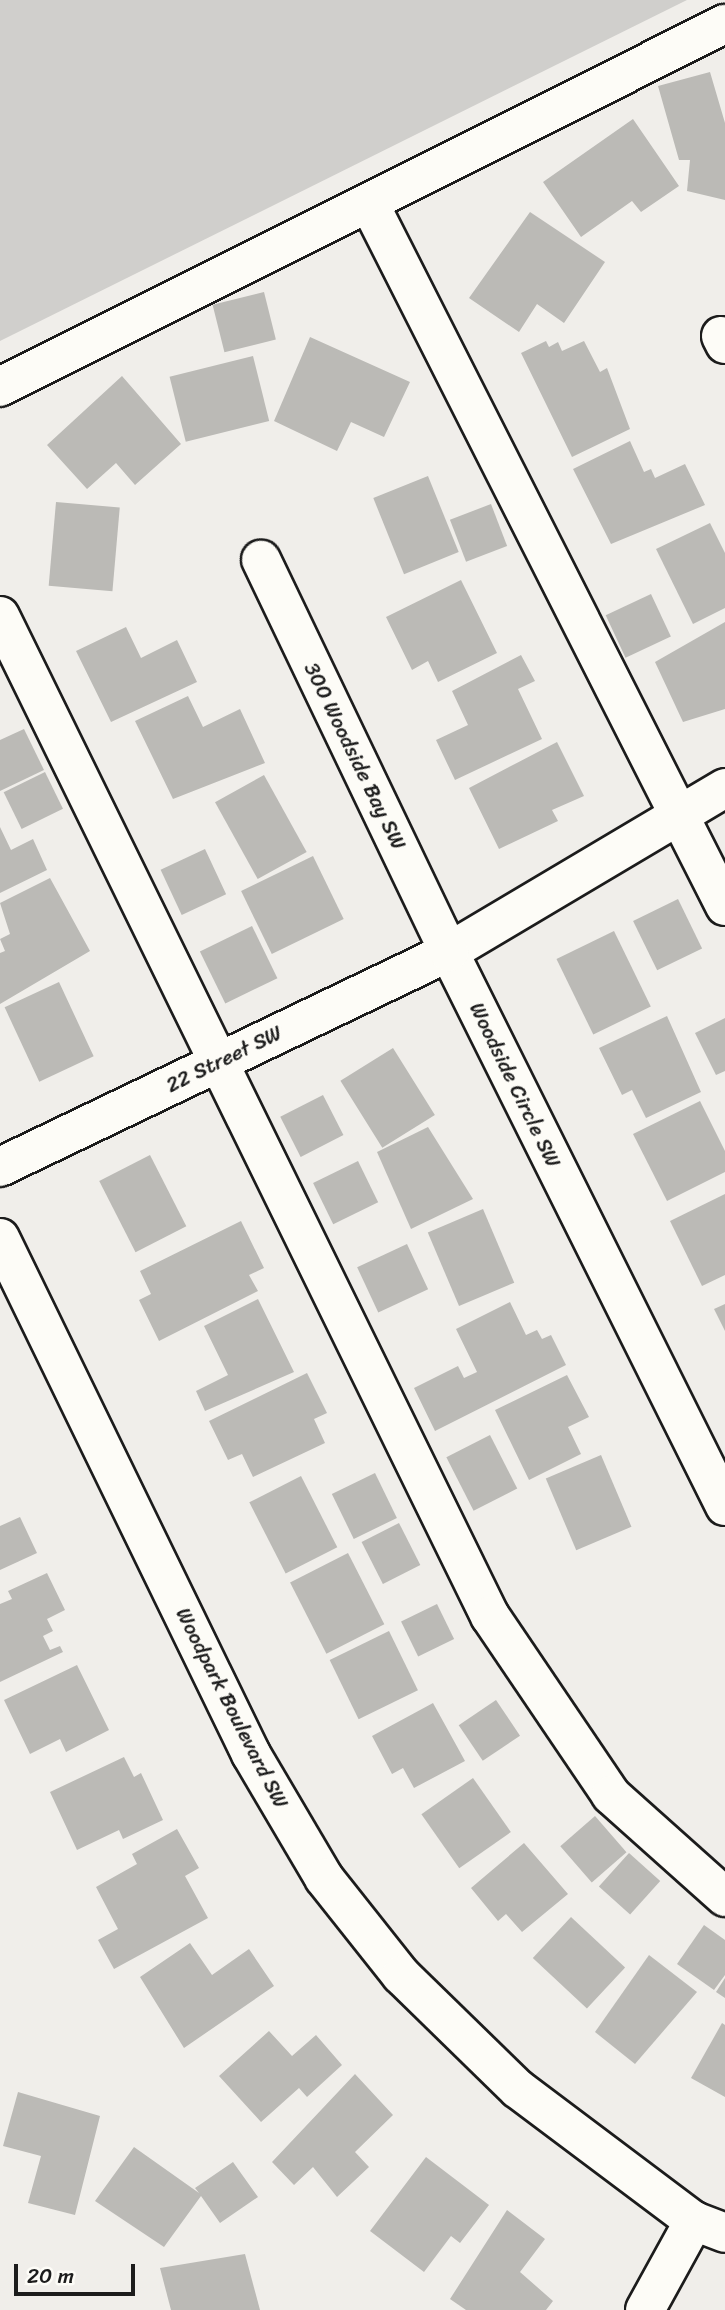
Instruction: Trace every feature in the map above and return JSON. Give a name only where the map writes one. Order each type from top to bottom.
[{"type":"street","points":[[0,387],[725,24]]},
{"type":"street","points":[[369,203],[725,906]]},
{"type":"street","name":"300 Woodside Bay SW","points":[[261,560],[449,952]]},
{"type":"street","points":[[0,616],[490,1616],[611,1795],[725,1897]]},
{"type":"street","points":[[449,952],[725,788]]},
{"type":"street","name":"22 Street SW","points":[[0,1167],[449,952]]},
{"type":"street","name":"Woodside Circle SW","points":[[449,952],[725,1506]]},
{"type":"street","name":"Woodpark Boulevard SW","points":[[0,1238],[251,1754],[324,1878],[401,1975],[518,2089],[709,2227]]},
{"type":"street","points":[[645,2310],[709,2227]]},
{"type":"shaded area","points":[[0,0],[687,0],[0,341]]},
{"type":"building","points":[[710,72],[725,123],[725,200],[687,191],[690,160],[679,160],[658,86]]},
{"type":"building","points":[[633,119],[679,186],[641,212],[632,201],[581,237],[543,182]]},
{"type":"building","points":[[530,212],[605,262],[564,323],[537,304],[519,332],[469,298]]},
{"type":"building","points":[[264,292],[276,340],[224,352],[213,305]]},
{"type":"building","points":[[310,337],[410,382],[384,437],[351,422],[337,451],[274,421]]},
{"type":"building","points":[[546,341],[549,347],[558,342],[562,351],[584,341],[600,372],[607,368],[630,429],[572,457],[521,353]]},
{"type":"building","points":[[253,356],[269,421],[186,442],[170,377]]},
{"type":"building","points":[[122,376],[181,444],[135,485],[116,463],[87,489],[47,445]]},
{"type":"building","points":[[630,441],[644,472],[651,469],[655,478],[685,464],[705,505],[611,544],[573,469]]},
{"type":"building","points":[[428,476],[459,552],[404,574],[373,498]]},
{"type":"building","points":[[56,502],[120,508],[112,591],[49,586]]},
{"type":"building","points":[[491,504],[507,546],[466,562],[450,520]]},
{"type":"building","points":[[710,523],[725,553],[725,608],[693,624],[656,549]]},
{"type":"building","points":[[461,580],[497,653],[438,682],[428,661],[412,670],[386,617]]},
{"type":"building","points":[[651,594],[671,637],[626,658],[606,615]]},
{"type":"building","points":[[725,622],[725,709],[683,722],[655,662]]},
{"type":"building","points":[[126,627],[141,658],[177,640],[197,682],[111,722],[76,651]]},
{"type":"building","points":[[521,655],[535,681],[518,689],[542,739],[455,780],[436,740],[468,725],[452,691]]},
{"type":"building","points":[[188,696],[203,727],[240,709],[265,763],[173,799],[135,721]]},
{"type":"building","points":[[24,729],[44,770],[0,791],[0,740]]},
{"type":"building","points":[[557,742],[584,796],[552,810],[558,821],[499,849],[469,788]]},
{"type":"building","points":[[45,772],[63,809],[22,829],[4,792]]},
{"type":"building","points":[[264,775],[307,852],[258,879],[215,802]]},
{"type":"building","points":[[0,827],[11,850],[33,839],[47,870],[0,893]]},
{"type":"building","points":[[205,849],[226,894],[182,915],[161,870]]},
{"type":"building","points":[[313,856],[344,919],[272,954],[241,891]]},
{"type":"building","points":[[50,878],[90,951],[0,1004],[0,953],[5,951],[0,939],[10,934],[0,903]]},
{"type":"building","points":[[678,899],[702,948],[657,970],[633,921]]},
{"type":"building","points":[[252,926],[277,978],[225,1004],[200,951]]},
{"type":"building","points":[[614,931],[651,1006],[593,1035],[556,959]]},
{"type":"building","points":[[59,982],[94,1056],[39,1082],[5,1007]]},
{"type":"building","points":[[667,1016],[701,1092],[646,1118],[632,1090],[622,1095],[599,1048]]},
{"type":"building","points":[[725,1018],[725,1071],[716,1075],[695,1033]]},
{"type":"building","points":[[393,1048],[435,1115],[382,1148],[340,1081]]},
{"type":"building","points":[[323,1095],[343,1135],[301,1157],[280,1117]]},
{"type":"building","points":[[700,1101],[725,1151],[725,1172],[667,1201],[633,1134]]},
{"type":"building","points":[[428,1127],[473,1199],[411,1229],[377,1152]]},
{"type":"building","points":[[150,1155],[186,1226],[136,1252],[99,1181]]},
{"type":"building","points":[[358,1161],[378,1202],[333,1224],[313,1183]]},
{"type":"building","points":[[725,1194],[725,1275],[702,1286],[670,1221]]},
{"type":"building","points":[[483,1209],[514,1283],[459,1306],[428,1232]]},
{"type":"building","points":[[241,1221],[264,1268],[249,1275],[258,1291],[159,1341],[139,1300],[151,1294],[140,1271]]},
{"type":"building","points":[[407,1244],[428,1289],[378,1313],[357,1267]]},
{"type":"building","points":[[258,1299],[294,1372],[205,1411],[196,1391],[228,1375],[204,1326]]},
{"type":"building","points":[[510,1302],[526,1335],[537,1330],[542,1339],[551,1335],[566,1365],[435,1431],[414,1388],[458,1366],[464,1378],[477,1372],[456,1329]]},
{"type":"building","points":[[725,1304],[725,1331],[714,1309]]},
{"type":"building","points":[[307,1373],[327,1413],[314,1419],[325,1443],[253,1477],[242,1454],[228,1460],[209,1421]]},
{"type":"building","points":[[567,1375],[589,1417],[568,1427],[581,1454],[529,1480],[495,1410]]},
{"type":"building","points":[[490,1435],[517,1488],[474,1511],[446,1457]]},
{"type":"building","points":[[601,1455],[631,1527],[576,1550],[546,1478]]},
{"type":"building","points":[[375,1473],[397,1518],[354,1539],[332,1494]]},
{"type":"building","points":[[301,1476],[337,1547],[286,1574],[249,1502]]},
{"type":"building","points":[[20,1517],[37,1553],[0,1570],[0,1526]]},
{"type":"building","points":[[399,1523],[420,1565],[383,1584],[362,1542]]},
{"type":"building","points":[[348,1553],[384,1624],[326,1654],[290,1583]]},
{"type":"building","points":[[47,1573],[65,1610],[47,1619],[53,1631],[43,1636],[50,1650],[60,1646],[63,1652],[0,1682],[0,1604],[12,1599],[8,1591]]},
{"type":"building","points":[[437,1604],[454,1639],[418,1657],[401,1622]]},
{"type":"building","points":[[389,1631],[418,1690],[359,1719],[330,1660]]},
{"type":"building","points":[[77,1665],[109,1730],[66,1752],[60,1739],[30,1754],[4,1700]]},
{"type":"building","points":[[496,1700],[520,1736],[483,1761],[459,1725]]},
{"type":"building","points":[[433,1703],[465,1761],[414,1788],[403,1768],[392,1774],[372,1736]]},
{"type":"building","points":[[124,1757],[134,1777],[141,1773],[163,1820],[123,1839],[119,1830],[77,1850],[50,1792]]},
{"type":"building","points":[[473,1778],[511,1832],[459,1868],[421,1814]]},
{"type":"building","points":[[595,1816],[626,1852],[592,1882],[560,1846]]},
{"type":"building","points":[[177,1829],[199,1868],[185,1876],[208,1918],[114,1969],[98,1940],[118,1929],[96,1887],[137,1864],[132,1854]]},
{"type":"building","points":[[524,1843],[568,1894],[522,1932],[506,1914],[498,1921],[471,1888]]},
{"type":"building","points":[[629,1853],[660,1881],[630,1915],[599,1886]]},
{"type":"building","points":[[571,1917],[625,1967],[587,2008],[533,1958]]},
{"type":"building","points":[[704,1925],[725,1940],[725,1975],[714,1990],[677,1964]]},
{"type":"building","points":[[190,1943],[212,1975],[249,1949],[274,1986],[184,2048],[140,1977]]},
{"type":"building","points":[[649,1955],[697,1992],[635,2064],[595,2032]]},
{"type":"building","points":[[725,1978],[725,1998],[716,1992]]},
{"type":"building","points":[[722,2023],[725,2025],[725,2097],[691,2078]]},
{"type":"building","points":[[269,2031],[292,2056],[316,2035],[342,2065],[307,2097],[299,2088],[261,2122],[219,2076]]},
{"type":"building","points":[[355,2074],[393,2115],[355,2152],[369,2167],[337,2197],[313,2167],[294,2185],[272,2162]]},
{"type":"building","points":[[18,2092],[100,2116],[75,2215],[28,2203],[41,2156],[3,2146]]},
{"type":"building","points":[[134,2147],[199,2193],[195,2188],[233,2162],[258,2197],[220,2223],[201,2196],[164,2247],[95,2201]]},
{"type":"building","points":[[426,2157],[489,2205],[460,2243],[451,2236],[424,2272],[370,2231]]},
{"type":"building","points":[[507,2210],[545,2239],[520,2272],[553,2301],[546,2310],[466,2310],[450,2299]]},
{"type":"building","points":[[245,2254],[260,2310],[171,2310],[160,2268]]}]
